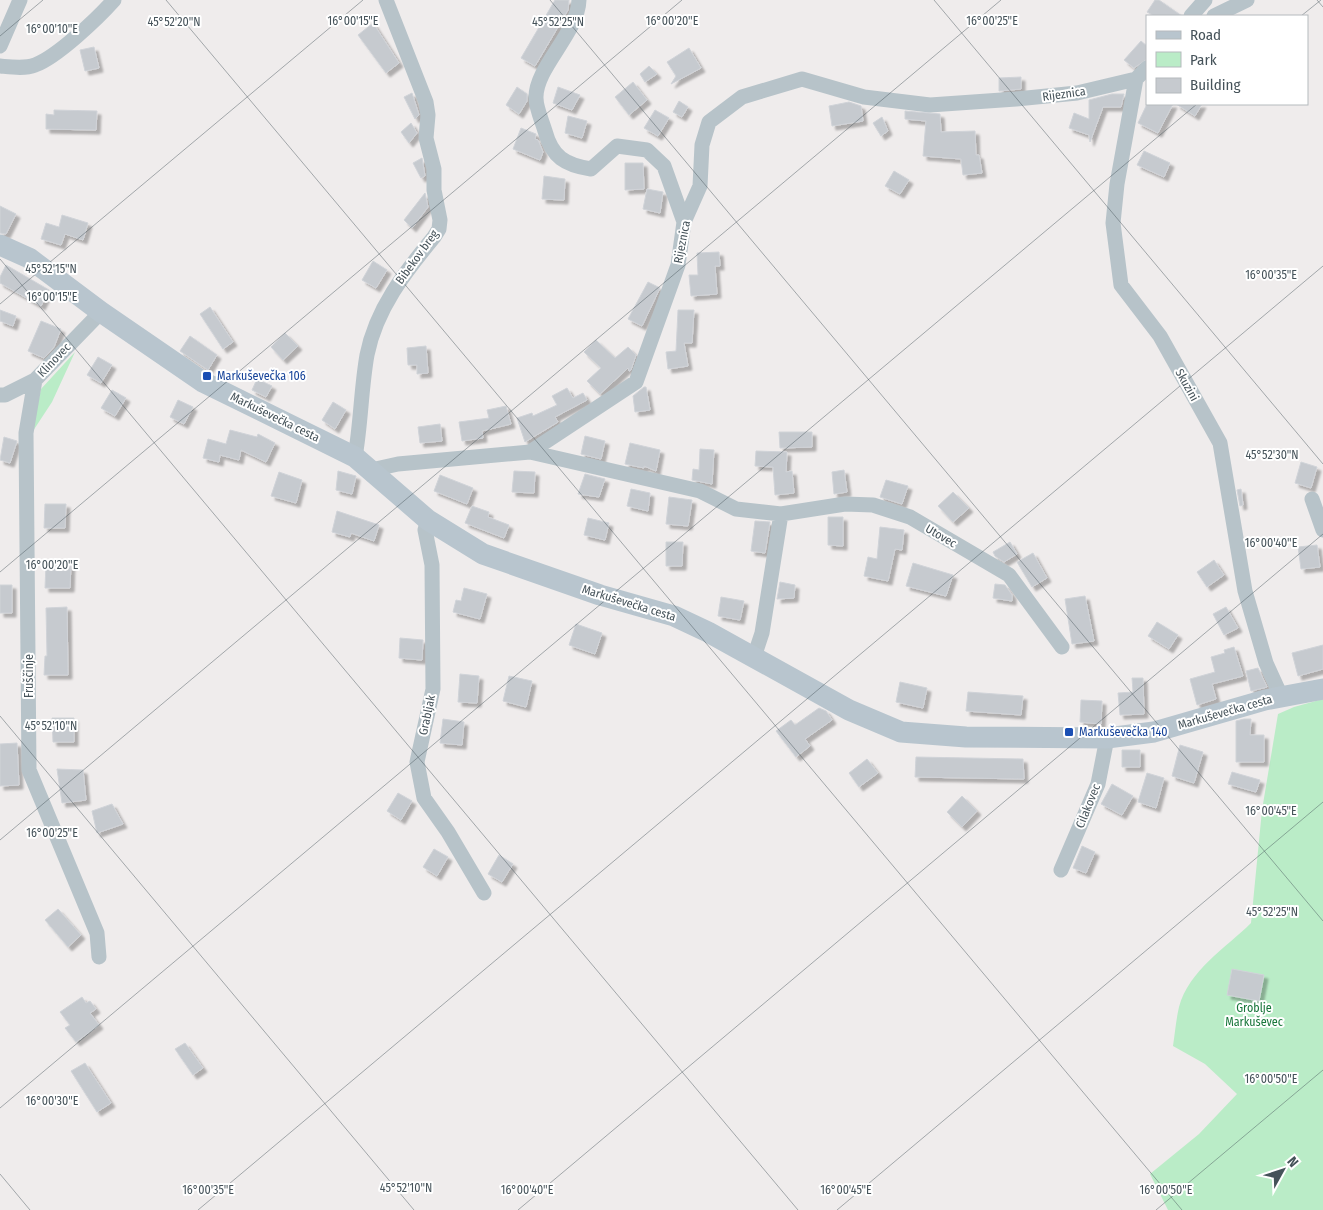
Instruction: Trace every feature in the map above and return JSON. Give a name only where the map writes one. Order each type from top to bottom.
[{"type":"main road","name":"Markuševečka cesta","points":[[0,245],[29,258],[101,312],[203,382],[363,463],[428,520],[483,554],[600,595],[674,616],[708,632],[849,710],[901,732],[966,737],[1108,738],[1154,732],[1281,696],[1323,689]]},
{"type":"street","points":[[0,46],[20,0]]},
{"type":"street","points":[[0,66],[30,66],[42,62],[95,20],[114,0]]},
{"type":"street","name":"Bibekov breg","points":[[363,463],[367,354],[376,323],[395,287],[439,229],[440,220],[434,190],[434,169],[426,138],[428,115],[426,102],[386,0]]},
{"type":"street","points":[[579,0],[565,39],[540,79],[536,98],[550,148],[572,166],[591,169],[617,146],[647,150],[664,166],[684,222]]},
{"type":"street","points":[[1192,15],[1205,0]]},
{"type":"street","points":[[1216,15],[1247,0]]},
{"type":"street","points":[[1136,80],[1146,69]]},
{"type":"street","name":"Rijeznica","points":[[363,463],[398,464],[530,452],[636,382],[678,265],[684,222],[700,186],[702,145],[709,122],[742,97],[802,79],[864,98],[930,105],[1078,94],[1136,80]]},
{"type":"street","name":"Skuzini","points":[[1136,80],[1117,184],[1113,223],[1121,285],[1160,336],[1220,443],[1245,591],[1266,663],[1281,696]]},
{"type":"street","name":"Klinovec","points":[[2,395],[35,380],[101,312]]},
{"type":"street","name":"Fruščinje","points":[[35,380],[26,433],[29,770],[97,933],[99,957]]},
{"type":"street","points":[[2,395],[29,412]]},
{"type":"street","name":"Utovec","points":[[530,452],[700,492],[736,509],[781,514],[845,504],[873,505],[910,517],[1009,575],[1062,647]]},
{"type":"street","points":[[1312,498],[1323,530]]},
{"type":"street","points":[[754,657],[762,633],[781,514]]},
{"type":"street","name":"Grabljak","points":[[428,520],[425,530],[432,565],[433,688],[417,762],[424,798],[448,832],[484,893]]},
{"type":"street","name":"Cilakovec","points":[[1061,870],[1098,784],[1108,738]]},
{"type":"green space","points":[[75,352],[52,402],[31,434],[41,389]]},
{"type":"green space","name":"Groblje Markuševec","points":[[1323,699],[1323,1210],[1168,1210],[1150,1174],[1199,1134],[1237,1094],[1205,1064],[1173,1046],[1179,1007],[1191,982],[1209,960],[1251,923],[1262,810],[1278,714],[1294,707]]},
{"type":"building","points":[[555,0],[569,0],[568,10],[535,66],[521,58]]},
{"type":"building","points":[[1155,0],[1159,0],[1181,15],[1152,15],[1147,12]]},
{"type":"building","points":[[373,23],[399,63],[386,73],[358,35]]},
{"type":"building","points":[[1141,41],[1146,45],[1146,60],[1134,68],[1124,60]]},
{"type":"building","points":[[94,47],[99,68],[85,71],[80,50]]},
{"type":"building","points":[[689,48],[701,68],[671,84],[676,76],[667,62]]},
{"type":"building","points":[[649,66],[657,74],[645,82],[640,74]]},
{"type":"building","points":[[1021,77],[1021,89],[999,91],[999,78]]},
{"type":"building","points":[[633,82],[647,100],[629,115],[615,97]]},
{"type":"building","points":[[517,87],[527,94],[527,101],[519,114],[506,105]]},
{"type":"building","points":[[558,87],[580,95],[572,110],[553,103]]},
{"type":"building","points":[[412,93],[419,115],[415,119],[404,97]]},
{"type":"building","points":[[1112,94],[1124,94],[1121,107],[1103,107],[1090,142],[1089,135],[1069,128],[1074,113],[1089,119],[1089,100]]},
{"type":"building","points":[[679,101],[688,107],[682,117],[673,112]]},
{"type":"building","points":[[849,102],[861,106],[863,121],[832,126],[829,106]]},
{"type":"building","points":[[1147,105],[1172,105],[1158,133],[1138,123]]},
{"type":"building","points":[[1178,105],[1201,105],[1195,116]]},
{"type":"building","points":[[54,110],[97,111],[96,130],[46,129],[46,114],[54,115]]},
{"type":"building","points":[[655,110],[669,118],[658,136],[644,128]]},
{"type":"building","points":[[905,111],[940,114],[941,132],[975,131],[976,155],[979,155],[982,173],[963,175],[961,159],[923,156],[926,121],[905,119]]},
{"type":"building","points":[[568,116],[587,121],[582,138],[565,133]]},
{"type":"building","points":[[882,117],[888,131],[881,136],[873,123]]},
{"type":"building","points":[[411,123],[417,133],[409,143],[401,132]]},
{"type":"building","points":[[521,128],[536,134],[535,139],[538,140],[543,152],[540,160],[513,149]]},
{"type":"building","points":[[1144,151],[1170,163],[1164,177],[1137,165]]},
{"type":"building","points":[[422,158],[425,176],[421,178],[413,163]]},
{"type":"building","points":[[625,163],[643,163],[644,189],[625,190]]},
{"type":"building","points":[[894,171],[909,180],[900,194],[885,186]]},
{"type":"building","points":[[544,176],[565,179],[564,200],[542,199]]},
{"type":"building","points":[[647,189],[663,192],[660,213],[643,209]]},
{"type":"building","points":[[425,193],[428,207],[412,228],[404,220]]},
{"type":"building","points":[[0,206],[16,214],[6,234],[0,233]]},
{"type":"building","points":[[62,215],[88,223],[83,240],[65,234],[61,245],[41,239],[46,223],[59,227]]},
{"type":"building","points":[[719,252],[720,266],[715,266],[717,294],[691,296],[689,275],[698,275],[697,253]]},
{"type":"building","points":[[373,261],[387,270],[376,288],[362,280]]},
{"type":"building","points":[[6,265],[49,290],[41,306],[0,283],[0,277]]},
{"type":"building","points":[[648,282],[660,288],[642,326],[628,319]]},
{"type":"building","points":[[210,307],[233,342],[223,349],[200,314]]},
{"type":"building","points":[[0,310],[16,316],[13,326],[0,321]]},
{"type":"building","points":[[678,310],[694,310],[692,343],[684,343],[688,366],[668,369],[666,352],[676,351]]},
{"type":"building","points":[[41,321],[61,329],[54,347],[44,358],[28,351]]},
{"type":"building","points":[[285,333],[298,346],[283,360],[271,347]]},
{"type":"building","points":[[190,336],[217,355],[208,370],[180,351]]},
{"type":"building","points":[[596,340],[615,358],[628,347],[636,355],[631,370],[629,371],[628,368],[600,394],[587,381],[601,368],[584,352]]},
{"type":"building","points":[[426,346],[428,373],[417,374],[417,365],[408,365],[407,348]]},
{"type":"building","points":[[98,357],[112,365],[101,383],[87,375]]},
{"type":"building","points":[[257,379],[272,386],[266,397],[252,390]]},
{"type":"building","points":[[646,387],[650,410],[635,412],[633,396]]},
{"type":"building","points":[[567,388],[573,398],[583,393],[587,400],[555,417],[558,422],[525,442],[517,418],[532,413],[533,416],[557,405],[552,396]]},
{"type":"building","points":[[112,390],[126,398],[115,416],[101,408]]},
{"type":"building","points":[[178,400],[193,407],[184,424],[170,417]]},
{"type":"building","points":[[333,402],[346,410],[335,429],[322,420]]},
{"type":"building","points":[[506,406],[511,424],[482,431],[483,438],[462,441],[459,422],[489,418],[487,410]]},
{"type":"building","points":[[440,424],[442,441],[420,443],[418,427]]},
{"type":"building","points":[[230,430],[257,437],[258,434],[275,443],[266,462],[241,450],[239,460],[220,455],[219,462],[203,458],[208,439],[226,444]]},
{"type":"building","points":[[779,432],[812,432],[812,447],[780,448]]},
{"type":"building","points":[[585,436],[605,441],[601,459],[581,454]]},
{"type":"building","points":[[4,437],[17,441],[10,463],[0,460]]},
{"type":"building","points":[[630,443],[660,450],[656,471],[644,466],[644,468],[625,464]]},
{"type":"building","points":[[700,449],[714,450],[712,484],[692,480],[693,469],[699,470]]},
{"type":"building","points":[[756,451],[787,452],[786,472],[792,471],[794,493],[775,495],[773,467],[755,466]]},
{"type":"building","points":[[1301,462],[1317,467],[1311,488],[1295,483]]},
{"type":"building","points":[[844,470],[847,492],[834,494],[832,472]]},
{"type":"building","points":[[338,471],[356,476],[352,494],[336,490]]},
{"type":"building","points":[[514,471],[535,472],[534,493],[512,492]]},
{"type":"building","points":[[279,472],[302,480],[296,503],[271,496]]},
{"type":"building","points":[[585,474],[605,479],[599,497],[578,494]]},
{"type":"building","points":[[440,475],[473,488],[467,504],[434,491]]},
{"type":"building","points":[[886,480],[908,486],[902,504],[880,497]]},
{"type":"building","points":[[631,489],[650,493],[648,511],[627,506]]},
{"type":"building","points":[[1241,489],[1243,505],[1240,506],[1237,490]]},
{"type":"building","points":[[953,492],[969,508],[953,522],[938,506]]},
{"type":"building","points":[[669,497],[692,500],[688,526],[666,524]]},
{"type":"building","points":[[45,504],[66,504],[65,528],[44,528]]},
{"type":"building","points":[[472,506],[489,512],[488,517],[509,525],[504,538],[465,523]]},
{"type":"building","points":[[337,511],[379,525],[374,541],[351,533],[350,537],[332,532]]},
{"type":"building","points":[[828,517],[843,517],[843,546],[828,545]]},
{"type":"building","points":[[588,518],[609,523],[605,540],[584,535]]},
{"type":"building","points":[[755,521],[770,522],[765,553],[751,551]]},
{"type":"building","points":[[880,527],[904,530],[902,550],[895,549],[888,581],[864,576],[868,557],[877,559]]},
{"type":"building","points":[[666,542],[683,542],[682,566],[666,566]]},
{"type":"building","points":[[1010,542],[1017,554],[1004,562],[995,556],[993,552]]},
{"type":"building","points":[[1317,545],[1320,567],[1301,569],[1298,547]]},
{"type":"building","points":[[1033,553],[1047,578],[1032,587],[1017,562]]},
{"type":"building","points":[[1214,560],[1224,575],[1207,587],[1197,572]]},
{"type":"building","points":[[46,563],[71,563],[70,588],[45,588]]},
{"type":"building","points":[[913,563],[953,575],[946,596],[906,586]]},
{"type":"building","points":[[780,582],[795,585],[794,598],[777,599]]},
{"type":"building","points":[[995,584],[1005,585],[1012,595],[1012,601],[993,598]]},
{"type":"building","points":[[0,585],[12,585],[12,613],[0,613]]},
{"type":"building","points":[[464,588],[487,594],[480,619],[453,612],[456,600],[461,601]]},
{"type":"building","points":[[1085,596],[1094,641],[1072,644],[1065,599]]},
{"type":"building","points":[[721,597],[744,601],[740,620],[718,616]]},
{"type":"building","points":[[67,607],[68,675],[44,675],[45,656],[47,656],[46,608]]},
{"type":"building","points":[[1226,607],[1238,628],[1224,635],[1213,614]]},
{"type":"building","points":[[1157,622],[1178,635],[1169,649],[1148,636]]},
{"type":"building","points":[[576,624],[602,633],[595,654],[569,645]]},
{"type":"building","points":[[400,638],[423,640],[422,660],[399,658]]},
{"type":"building","points":[[1323,645],[1323,669],[1298,676],[1292,653]]},
{"type":"building","points":[[1234,647],[1243,676],[1212,684],[1216,699],[1197,705],[1190,679],[1215,672],[1211,657],[1225,653],[1224,650]]},
{"type":"building","points":[[1258,668],[1267,687],[1251,691],[1246,671]]},
{"type":"building","points":[[460,674],[479,676],[477,703],[458,702]]},
{"type":"building","points":[[509,676],[532,681],[526,707],[503,701]]},
{"type":"building","points":[[1132,678],[1143,678],[1144,714],[1120,715],[1118,693],[1133,692]]},
{"type":"building","points":[[900,682],[927,688],[923,708],[896,702]]},
{"type":"building","points":[[968,692],[1023,696],[1021,715],[966,711]]},
{"type":"building","points":[[1081,700],[1102,701],[1101,724],[1080,722]]},
{"type":"building","points":[[819,708],[826,711],[832,720],[805,739],[810,746],[796,757],[776,731],[791,720],[795,725]]},
{"type":"building","points":[[52,718],[74,718],[74,742],[53,742]]},
{"type":"building","points":[[443,719],[464,722],[462,745],[440,743]]},
{"type":"building","points":[[1251,719],[1250,735],[1264,735],[1264,762],[1236,762],[1236,721]]},
{"type":"building","points":[[17,743],[19,785],[0,786],[0,744]]},
{"type":"building","points":[[1180,745],[1203,752],[1194,783],[1172,776]]},
{"type":"building","points":[[1122,750],[1140,750],[1140,767],[1122,767]]},
{"type":"building","points":[[916,757],[1023,759],[1024,779],[915,777]]},
{"type":"building","points":[[867,759],[878,773],[859,787],[849,773]]},
{"type":"building","points":[[57,769],[83,770],[86,800],[62,803]]},
{"type":"building","points":[[1232,772],[1260,780],[1256,792],[1228,784]]},
{"type":"building","points":[[1147,773],[1164,778],[1156,808],[1138,802]]},
{"type":"building","points":[[1112,784],[1133,796],[1122,815],[1101,804]]},
{"type":"building","points":[[398,793],[412,801],[401,820],[387,811]]},
{"type":"building","points":[[962,796],[977,811],[962,827],[947,812]]},
{"type":"building","points":[[112,804],[123,824],[97,833],[92,811]]},
{"type":"building","points":[[1082,846],[1095,852],[1086,873],[1073,868]]},
{"type":"building","points":[[434,849],[448,857],[437,876],[423,867]]},
{"type":"building","points":[[499,855],[513,864],[502,882],[488,874]]},
{"type":"building","points":[[58,909],[81,935],[68,947],[45,920]]},
{"type":"building","points":[[1232,969],[1264,975],[1259,1001],[1227,995]]},
{"type":"building","points":[[82,997],[86,1003],[90,1001],[96,1009],[90,1013],[99,1025],[76,1042],[65,1028],[70,1025],[60,1012]]},
{"type":"building","points":[[185,1043],[203,1068],[193,1075],[175,1049]]},
{"type":"building","points":[[85,1063],[111,1103],[97,1112],[71,1071]]},
{"type":"place","name":"Markuševečka 106","points":[[207,376]]},
{"type":"place","name":"Markuševečka 140","points":[[1069,732]]}]
